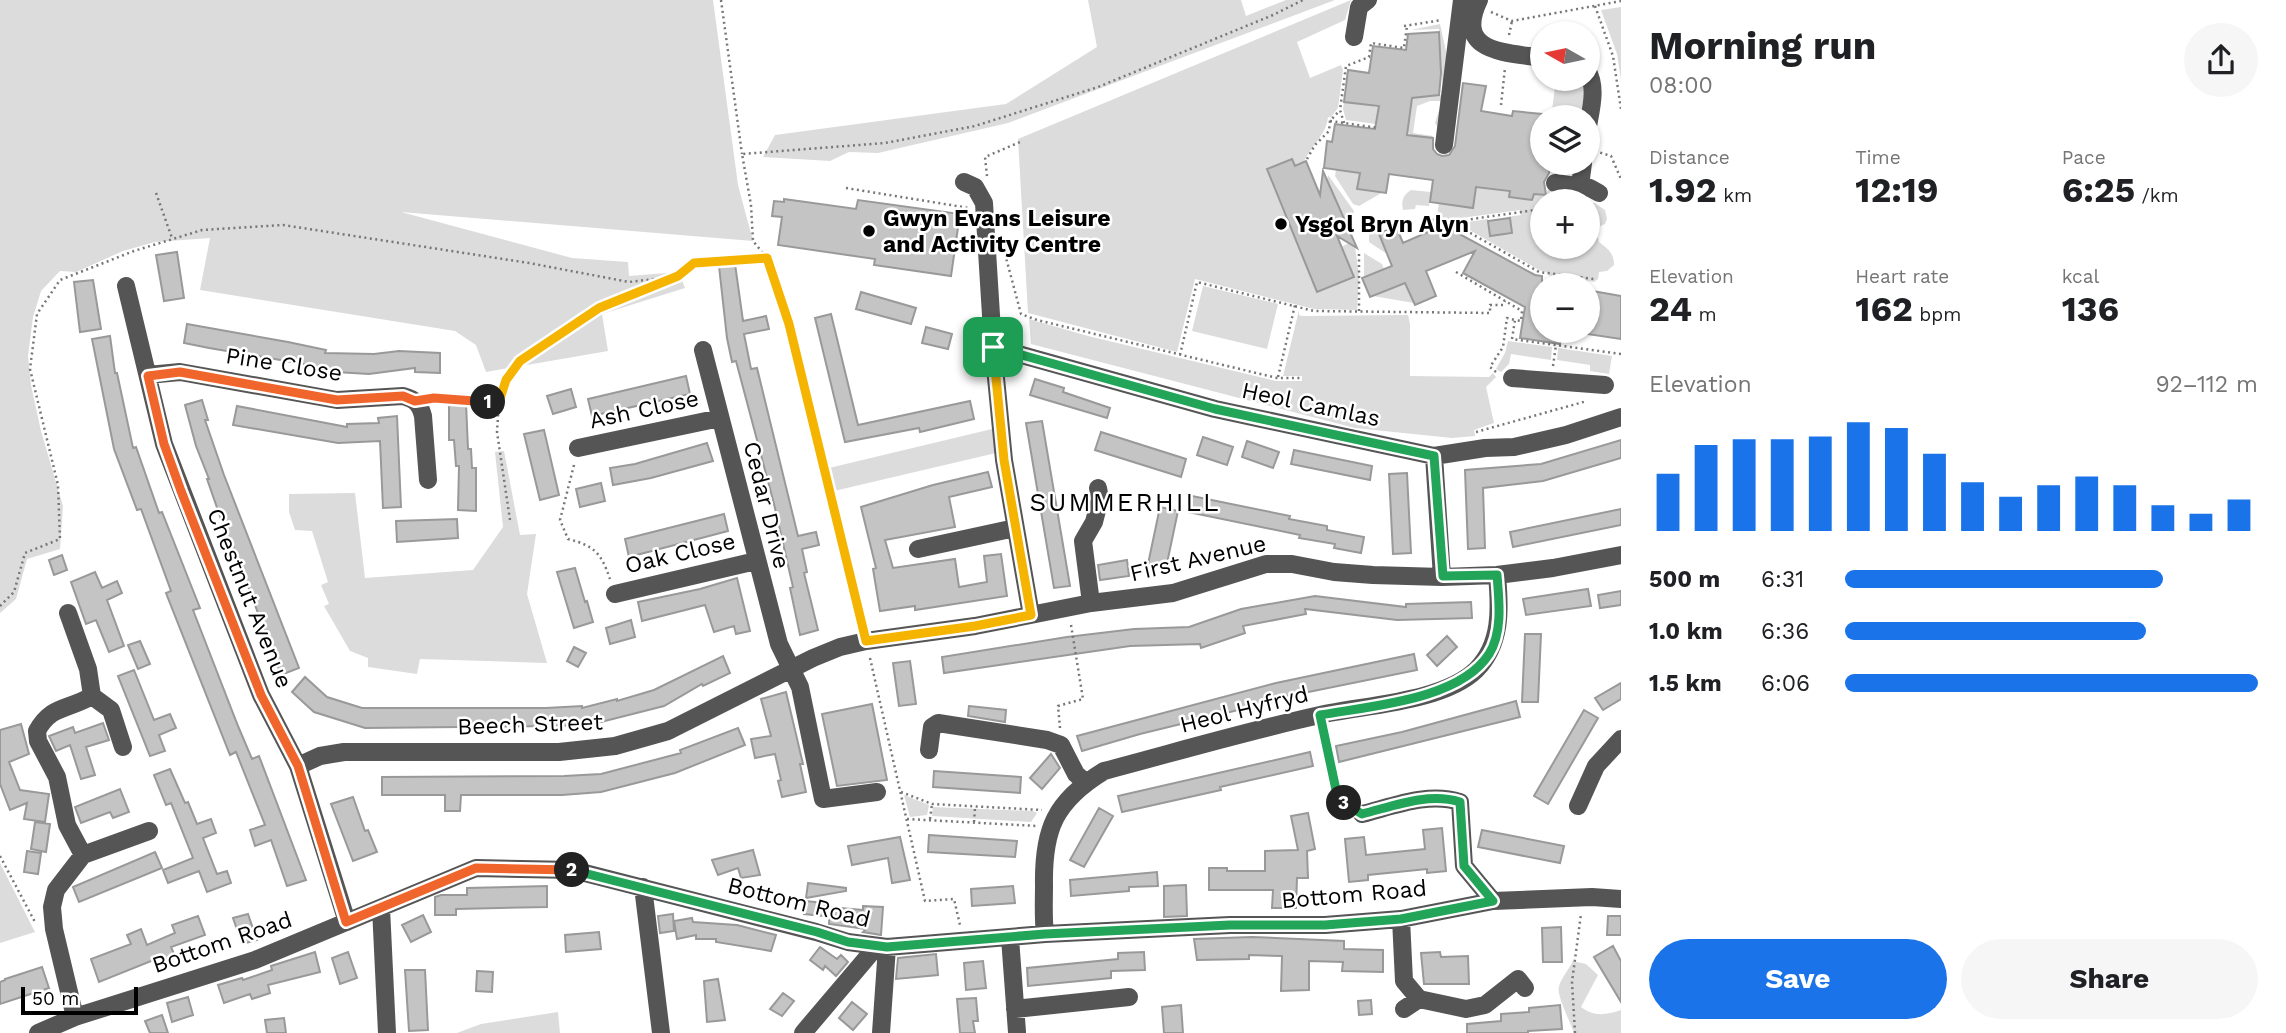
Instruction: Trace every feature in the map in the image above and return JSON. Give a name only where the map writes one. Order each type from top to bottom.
[{"type":"street","points":[[1354,37],[1359,7],[1368,0]]},
{"type":"street","points":[[1444,145],[1462,4]]},
{"type":"street","points":[[1483,5],[1472,19],[1473,31],[1479,42],[1492,50],[1530,56]]},
{"type":"street","points":[[1580,186],[1583,175]]},
{"type":"street","points":[[964,182],[978,190],[984,203],[993,347],[1004,460],[1031,615]]},
{"type":"street","points":[[1555,183],[1588,189]]},
{"type":"street","name":"Chestnut Avenue","points":[[126,286],[164,444],[261,695],[298,766],[346,922]]},
{"type":"street","name":"Heol Camlas","points":[[993,347],[1215,409],[1434,456],[1527,444],[1566,435],[1621,417]]},
{"type":"street","name":"Cedar Drive","points":[[702,350],[779,644],[800,687],[823,799],[877,792]]},
{"type":"street","name":"Pine Close","points":[[148,376],[180,372],[337,400],[403,396],[415,401]]},
{"type":"street","points":[[1512,379],[1604,385]]},
{"type":"street","points":[[415,401],[423,416],[428,480]]},
{"type":"street","name":"Ash Close","points":[[578,448],[720,418]]},
{"type":"street","points":[[1434,456],[1443,576]]},
{"type":"street","points":[[1091,603],[1083,541],[1094,522],[1100,499],[1098,488]]},
{"type":"street","points":[[918,550],[1016,528]]},
{"type":"street","name":"First Avenue","points":[[792,669],[840,647],[866,641],[975,626],[1091,603],[1173,593],[1266,564],[1292,564],[1334,572],[1373,575],[1497,575],[1621,555]]},
{"type":"street","name":"Oak Close","points":[[615,594],[756,561]]},
{"type":"street","name":"Heol Hyfryd","points":[[1045,934],[1044,852],[1049,830],[1059,811],[1085,782],[1104,771],[1320,715],[1430,694],[1456,684],[1475,671],[1490,653],[1499,615],[1497,575]]},
{"type":"street","points":[[68,614],[88,669],[92,696],[111,710],[123,747]]},
{"type":"street","name":"Beech Street","points":[[298,766],[320,756],[344,752],[559,752],[615,746],[668,731],[792,669]]},
{"type":"street","points":[[88,853],[66,825],[57,776],[38,741],[37,731],[52,711],[75,706],[92,696]]},
{"type":"street","points":[[929,750],[932,727],[937,723],[1048,740],[1061,745],[1076,774],[1085,782]]},
{"type":"street","points":[[1578,806],[1596,766],[1621,739]]},
{"type":"street","points":[[1362,814],[1428,798],[1447,798],[1460,802],[1464,866],[1493,901]]},
{"type":"street","points":[[75,1017],[62,953],[54,929],[52,906],[56,890],[88,853],[149,831]]},
{"type":"street","name":"Bottom Road","points":[[38,1033],[75,1017],[255,960],[476,868],[573,870],[848,942],[882,947],[1045,934],[1230,925],[1325,925],[1401,919],[1493,901],[1583,897],[1621,899]]},
{"type":"street","points":[[643,887],[661,1033]]},
{"type":"street","points":[[381,908],[387,1033]]},
{"type":"street","points":[[1401,919],[1404,981],[1411,1004],[1466,1009],[1485,1005],[1519,979]]},
{"type":"street","points":[[1010,938],[1017,1032]]},
{"type":"street","points":[[803,1033],[882,947]]},
{"type":"street","points":[[881,1033],[882,947]]},
{"type":"street","points":[[1015,1009],[1129,997]]},
{"type":"path","points":[[721,0],[751,205],[753,242],[767,258],[793,337],[925,901],[954,899],[963,941]]},
{"type":"path","points":[[743,154],[885,143],[975,126],[1098,87],[1304,0]]},
{"type":"path","points":[[1483,5],[1512,21],[1621,1]]},
{"type":"path","points":[[1344,123],[1340,110],[1346,66],[1369,57],[1371,43],[1404,48],[1406,26],[1439,22],[1462,4]]},
{"type":"path","points":[[1595,6],[1613,56],[1621,109]]},
{"type":"path","points":[[1307,159],[1315,145],[1329,131],[1330,121],[1340,110]]},
{"type":"path","points":[[1330,121],[1379,128]]},
{"type":"path","points":[[985,157],[1020,142]]},
{"type":"path","points":[[1600,156],[1611,156],[1621,179]]},
{"type":"path","points":[[846,188],[974,208]]},
{"type":"path","points":[[156,193],[173,238]]},
{"type":"path","points":[[1439,227],[1451,222],[1530,211]]},
{"type":"path","points":[[1451,222],[1539,272],[1547,273]]},
{"type":"path","points":[[0,606],[15,592],[25,553],[60,539],[58,485],[30,369],[37,314],[60,280],[202,230],[284,225],[529,263],[629,282],[678,276]]},
{"type":"path","points":[[1359,254],[1359,312]]},
{"type":"path","points":[[510,520],[497,432],[499,402],[506,380],[520,361],[599,308],[678,276],[694,263],[767,258]]},
{"type":"path","points":[[1455,272],[1522,311],[1521,321],[1507,318],[1503,347],[1490,367],[1503,378],[1512,379]]},
{"type":"path","points":[[1180,355],[1197,282],[1314,311],[1490,313],[1490,305],[1503,304],[1505,301]]},
{"type":"path","points":[[1278,378],[1295,305]]},
{"type":"path","points":[[1021,314],[1278,378],[1302,378]]},
{"type":"path","points":[[1515,320],[1512,339],[1621,354]]},
{"type":"path","points":[[1485,448],[1485,435],[1477,435],[1476,431],[1601,397],[1604,385]]},
{"type":"path","points":[[415,401],[434,398],[499,402]]},
{"type":"path","points":[[578,448],[560,520],[568,539],[588,544],[603,559],[615,594]]},
{"type":"path","points":[[1061,745],[1058,706],[1083,699],[1069,608]]},
{"type":"path","points":[[1320,715],[1338,799],[1362,814]]},
{"type":"path","points":[[901,792],[932,804],[1059,811]]},
{"type":"path","points":[[930,820],[932,804]]},
{"type":"path","points":[[974,822],[975,807]]},
{"type":"path","points":[[907,819],[1035,825],[1049,830]]},
{"type":"path","points":[[0,856],[34,923],[43,932],[54,929]]},
{"type":"path","points":[[1575,1033],[1572,982],[1583,897]]},
{"type":"shaded area","points":[[0,0],[713,0],[738,185],[753,241],[401,212],[572,258],[628,262],[629,276],[679,272],[685,288],[602,314],[608,351],[486,372],[476,345],[455,331],[200,290],[210,238],[155,242],[123,251],[76,272],[60,271],[41,291],[33,317],[28,356],[41,431],[63,506],[60,549],[27,559],[16,599],[0,613]]},
{"type":"shaded area","points":[[1088,0],[1241,0],[1246,16],[1286,0],[1335,0],[1008,123],[878,153],[849,152],[830,161],[763,157],[775,135],[1006,104],[1097,47]]},
{"type":"shaded area","points":[[1351,0],[1345,20],[1297,42],[1310,78],[1341,65],[1343,70],[1338,108],[1328,117],[1324,130],[1304,162],[1295,166],[1292,159],[1267,169],[1317,291],[1341,247],[1349,243],[1355,247],[1359,276],[1357,310],[1314,309],[1195,279],[1177,352],[1028,313],[1018,139]]},
{"type":"shaded area","points":[[1621,7],[1621,80],[1617,54],[1601,10]]},
{"type":"shaded area","points":[[1440,24],[1447,71],[1438,127],[1435,123],[1442,101],[1430,101],[1417,106],[1413,133],[1433,136],[1432,138],[1410,135],[1410,111],[1400,99],[1443,95],[1439,29],[1411,30]]},
{"type":"shaded area","points":[[1554,91],[1585,91],[1583,105],[1553,105]]},
{"type":"shaded area","points":[[1344,102],[1379,107],[1376,124],[1346,120]]},
{"type":"shaded area","points":[[1336,170],[1360,173],[1358,189],[1383,192],[1359,206],[1353,204],[1335,176]]},
{"type":"shaded area","points":[[1328,175],[1354,211],[1353,219],[1347,226],[1327,180]]},
{"type":"shaded area","points":[[1442,181],[1473,207],[1476,187],[1510,191],[1510,197],[1530,200],[1530,259],[1600,259],[1600,243],[1612,254],[1614,265],[1599,273],[1547,273],[1466,228],[1468,222],[1488,219],[1490,236],[1512,234],[1510,218],[1507,217],[1521,215],[1520,210],[1446,220],[1436,224]]},
{"type":"shaded area","points":[[1411,190],[1431,192],[1429,206],[1416,205],[1415,209],[1403,210],[1403,198]]},
{"type":"shaded area","points":[[1600,206],[1605,210],[1605,224],[1600,226]]},
{"type":"shaded area","points":[[1377,230],[1387,254],[1369,242],[1369,232]]},
{"type":"shaded area","points":[[1364,253],[1382,264],[1384,269],[1364,276]]},
{"type":"shaded area","points":[[1405,283],[1414,303],[1373,296]]},
{"type":"shaded area","points":[[1203,286],[1278,304],[1267,349],[1192,331]]},
{"type":"shaded area","points":[[1299,310],[1299,315],[1302,316],[1408,315],[1410,376],[1489,377],[1493,373],[1496,377],[1486,387],[1494,423],[1474,430],[1475,436],[1452,438],[1355,428],[1031,344],[1029,319],[1088,336],[1276,381],[1302,381],[1302,376],[1283,376]]},
{"type":"shaded area","points":[[1508,341],[1552,347],[1551,360],[1511,354],[1509,364],[1501,372],[1496,369]]},
{"type":"shaded area","points":[[1558,348],[1612,356],[1609,374],[1590,371],[1590,365],[1557,360]]},
{"type":"shaded area","points":[[992,429],[996,453],[834,491],[829,468]]},
{"type":"shaded area","points":[[504,451],[520,535],[536,534],[527,594],[547,663],[420,659],[417,674],[368,667],[368,658],[350,651],[324,606],[329,604],[321,585],[328,582],[312,531],[295,530],[289,512],[289,494],[355,493],[365,578],[473,570],[503,527],[495,452]]},
{"type":"shaded area","points":[[904,795],[929,805],[927,815],[910,817]]},
{"type":"shaded area","points":[[933,807],[1037,813],[1031,822],[932,816]]},
{"type":"shaded area","points":[[0,863],[35,932],[0,943]]},
{"type":"shaded area","points":[[1573,961],[1586,964],[1598,975],[1581,1007],[1600,1014],[1621,1010],[1621,1033],[1574,1033],[1559,990]]},
{"type":"shaded area","points":[[558,1012],[560,1033],[457,1033],[481,1024]]},
{"type":"building","points":[[1439,32],[1441,73],[1439,95],[1412,98],[1407,135],[1433,138],[1433,149],[1437,154],[1449,155],[1455,146],[1463,83],[1486,86],[1481,111],[1512,116],[1513,111],[1530,113],[1530,175],[1548,175],[1544,182],[1545,189],[1530,189],[1530,200],[1509,197],[1510,191],[1476,187],[1473,208],[1430,202],[1433,180],[1389,174],[1386,193],[1357,189],[1360,173],[1324,168],[1327,141],[1332,142],[1335,124],[1375,129],[1379,106],[1344,102],[1348,70],[1369,73],[1373,46],[1406,50],[1408,34]]},
{"type":"building","points":[[1292,159],[1295,166],[1306,161],[1320,195],[1323,171],[1357,248],[1337,236],[1354,277],[1317,292],[1267,169]]},
{"type":"building","name":"Gwyn Evans Leisure and Activity Centre","points":[[784,199],[856,209],[858,200],[960,214],[951,276],[874,265],[875,259],[778,245],[782,217],[772,216],[774,201],[784,202]]},
{"type":"building","points":[[1430,218],[1531,273],[1530,340],[1520,338],[1525,307],[1463,273],[1475,251],[1426,271],[1436,296],[1415,305],[1405,283],[1370,297],[1362,278],[1392,266],[1379,234],[1396,226],[1403,243],[1428,232]]},
{"type":"building","points":[[1510,218],[1512,233],[1490,236],[1488,221]]},
{"type":"building","points":[[177,252],[184,298],[164,301],[156,255]]},
{"type":"building","points":[[735,264],[743,321],[766,316],[769,329],[744,334],[751,369],[757,368],[798,536],[816,532],[819,545],[802,549],[807,572],[804,573],[818,630],[800,635],[790,588],[793,587],[774,504],[736,361],[732,362],[727,338],[719,266]]},
{"type":"building","points":[[93,280],[101,329],[80,332],[74,282]]},
{"type":"building","points":[[861,292],[916,308],[911,324],[856,309]]},
{"type":"building","points":[[1600,292],[1621,296],[1621,339],[1600,336]]},
{"type":"building","points":[[831,314],[858,425],[970,401],[974,419],[920,432],[919,428],[845,442],[815,318]]},
{"type":"building","points":[[187,324],[326,350],[325,353],[440,353],[440,373],[415,372],[415,368],[369,374],[336,372],[209,348],[184,343]]},
{"type":"building","points":[[926,327],[952,334],[948,349],[922,343]]},
{"type":"building","points":[[110,336],[115,373],[133,448],[136,447],[159,513],[162,512],[200,608],[193,610],[238,726],[252,759],[259,756],[306,880],[287,886],[271,840],[255,846],[250,830],[265,825],[236,752],[230,755],[166,593],[171,591],[141,509],[137,510],[114,449],[92,339]]},
{"type":"building","points":[[686,376],[690,394],[592,416],[588,399]]},
{"type":"building","points":[[1035,379],[1110,408],[1107,418],[1030,395]]},
{"type":"building","points":[[571,389],[576,407],[553,414],[547,396]]},
{"type":"building","points":[[202,400],[208,420],[205,420],[224,475],[299,668],[281,675],[230,538],[228,539],[196,446],[185,405]]},
{"type":"building","points":[[466,403],[468,449],[471,449],[472,468],[476,468],[476,511],[458,510],[459,466],[456,466],[454,440],[449,440],[449,404]]},
{"type":"building","points":[[237,406],[347,427],[347,424],[379,423],[378,418],[397,416],[401,507],[383,508],[380,441],[338,443],[233,425]]},
{"type":"building","points":[[1042,421],[1070,586],[1054,588],[1026,423]]},
{"type":"building","points":[[544,430],[559,495],[540,500],[524,434]]},
{"type":"building","points":[[1101,432],[1186,459],[1181,477],[1095,450]]},
{"type":"building","points":[[1203,437],[1233,447],[1227,465],[1197,455]]},
{"type":"building","points":[[1621,440],[1621,458],[1543,481],[1483,488],[1485,548],[1468,549],[1465,470],[1541,464]]},
{"type":"building","points":[[1247,441],[1279,452],[1273,468],[1242,457]]},
{"type":"building","points":[[707,443],[713,461],[613,485],[610,468],[635,464]]},
{"type":"building","points":[[1294,450],[1372,466],[1370,480],[1291,464]]},
{"type":"building","points":[[988,472],[992,487],[949,497],[955,527],[885,540],[893,568],[955,559],[959,587],[987,582],[984,556],[1001,554],[1007,596],[915,610],[915,606],[880,611],[873,569],[876,568],[861,507]]},
{"type":"building","points":[[1407,473],[1411,553],[1393,554],[1389,474]]},
{"type":"building","points":[[601,483],[605,501],[580,507],[576,489]]},
{"type":"building","points":[[1192,496],[1290,516],[1289,519],[1327,526],[1327,530],[1364,537],[1361,553],[1334,548],[1335,544],[1299,538],[1300,535],[1188,512]]},
{"type":"building","points":[[1160,507],[1178,511],[1166,568],[1148,564]]},
{"type":"building","points":[[1621,509],[1621,525],[1513,547],[1510,532]]},
{"type":"building","points":[[724,514],[728,531],[629,557],[625,539]]},
{"type":"building","points":[[457,519],[458,538],[397,542],[396,521]]},
{"type":"building","points":[[62,555],[67,570],[54,575],[49,560]]},
{"type":"building","points":[[1127,560],[1129,576],[1100,580],[1098,565]]},
{"type":"building","points":[[575,568],[593,622],[574,628],[557,572]]},
{"type":"building","points":[[95,572],[102,588],[117,581],[122,593],[107,600],[124,646],[109,652],[96,620],[86,624],[71,582]]},
{"type":"building","points":[[737,578],[750,631],[736,634],[734,626],[714,632],[705,605],[642,621],[638,602]]},
{"type":"building","points":[[1588,589],[1591,606],[1526,615],[1523,599]]},
{"type":"building","points":[[1621,591],[1621,605],[1600,608],[1598,595]]},
{"type":"building","points":[[1315,596],[1406,607],[1406,604],[1471,602],[1472,618],[1397,620],[1305,609],[1306,614],[1243,626],[1245,633],[1201,648],[1200,644],[1130,646],[944,673],[942,657],[1067,637],[1134,629],[1189,627],[1241,609]]},
{"type":"building","points":[[631,620],[635,637],[610,644],[606,628]]},
{"type":"building","points":[[1525,634],[1541,634],[1538,702],[1522,702]]},
{"type":"building","points":[[1447,636],[1457,647],[1437,666],[1427,655]]},
{"type":"building","points":[[140,641],[150,664],[138,669],[128,645]]},
{"type":"building","points":[[574,647],[586,653],[578,667],[567,661]]},
{"type":"building","points":[[1414,654],[1417,670],[1274,699],[1275,701],[1082,751],[1077,736],[1276,683]]},
{"type":"building","points":[[723,656],[730,673],[703,686],[702,684],[664,706],[597,723],[560,726],[365,728],[314,712],[292,692],[305,677],[327,697],[362,708],[582,708],[654,690]]},
{"type":"building","points":[[910,661],[916,704],[899,706],[893,663]]},
{"type":"building","points":[[134,670],[154,720],[170,714],[176,728],[159,735],[165,751],[150,756],[118,676]]},
{"type":"building","points":[[1621,683],[1621,699],[1603,710],[1595,698]]},
{"type":"building","points":[[786,692],[803,764],[800,764],[806,792],[782,797],[775,754],[755,758],[751,739],[771,736],[761,699]]},
{"type":"building","points":[[1516,701],[1520,717],[1339,762],[1336,746],[1402,732]]},
{"type":"building","points":[[872,704],[887,780],[837,786],[822,714]]},
{"type":"building","points":[[969,706],[1006,710],[1005,722],[968,716]]},
{"type":"building","points":[[1584,710],[1598,718],[1548,804],[1534,796]]},
{"type":"building","points":[[103,723],[109,740],[86,747],[95,775],[81,779],[70,745],[56,751],[49,736],[73,727],[75,733]]},
{"type":"building","points":[[21,724],[29,754],[9,762],[20,790],[49,794],[45,822],[24,819],[27,803],[10,810],[0,784],[0,730]]},
{"type":"building","points":[[738,728],[745,745],[675,773],[601,792],[562,795],[461,795],[460,811],[445,811],[445,795],[382,795],[382,777],[601,774],[681,753],[680,750]]},
{"type":"building","points":[[1310,752],[1313,766],[1122,812],[1118,796]]},
{"type":"building","points":[[1051,754],[1060,768],[1042,789],[1030,778]]},
{"type":"building","points":[[170,769],[197,824],[211,819],[216,833],[203,838],[217,874],[227,871],[231,883],[207,892],[199,871],[168,883],[163,870],[193,858],[171,803],[166,805],[154,775]]},
{"type":"building","points":[[934,771],[1021,777],[1020,793],[933,787]]},
{"type":"building","points":[[120,789],[129,812],[113,818],[110,812],[81,823],[75,807]]},
{"type":"building","points":[[353,797],[365,831],[368,830],[377,852],[353,861],[331,804]]},
{"type":"building","points":[[1099,808],[1113,816],[1084,867],[1070,860]]},
{"type":"building","points":[[1308,813],[1315,849],[1307,851],[1308,878],[1297,878],[1296,908],[1272,908],[1273,890],[1209,890],[1209,868],[1265,871],[1265,851],[1298,850],[1291,816]]},
{"type":"building","points":[[35,822],[50,824],[46,852],[31,849]]},
{"type":"building","points":[[1442,828],[1446,871],[1427,873],[1427,869],[1368,875],[1368,880],[1349,882],[1345,839],[1364,837],[1366,855],[1425,849],[1423,830]]},
{"type":"building","points":[[1482,830],[1564,846],[1560,863],[1478,847]]},
{"type":"building","points":[[929,835],[1017,841],[1015,857],[928,852]]},
{"type":"building","points":[[900,837],[910,880],[892,883],[888,858],[852,865],[848,846]]},
{"type":"building","points":[[753,850],[760,875],[741,878],[738,868],[718,875],[712,860]]},
{"type":"building","points":[[27,851],[41,853],[38,874],[24,872]]},
{"type":"building","points":[[155,852],[162,868],[79,902],[73,887]]},
{"type":"building","points":[[1157,872],[1158,886],[1129,887],[1129,891],[1071,896],[1070,880]]},
{"type":"building","points":[[808,883],[846,888],[846,891],[806,898]]},
{"type":"building","points":[[1186,885],[1187,916],[1164,917],[1164,886]]},
{"type":"building","points":[[547,886],[547,907],[456,909],[456,915],[435,915],[435,897],[467,895],[467,888]]},
{"type":"building","points":[[1013,886],[1015,903],[972,906],[971,889]]},
{"type":"building","points":[[805,901],[825,903],[823,916],[804,914]]},
{"type":"building","points":[[863,906],[883,907],[881,935],[863,932],[866,929],[829,924],[830,907],[863,910]]},
{"type":"building","points":[[248,914],[257,940],[242,944],[233,918]]},
{"type":"building","points":[[673,914],[674,931],[660,933],[658,916]]},
{"type":"building","points":[[423,915],[431,932],[411,942],[402,925]]},
{"type":"building","points":[[198,916],[205,935],[171,947],[175,956],[158,963],[156,959],[99,982],[91,959],[131,944],[127,935],[141,929],[147,945],[175,933],[172,925]]},
{"type":"building","points":[[1608,916],[1621,916],[1621,935],[1607,935]]},
{"type":"building","points":[[692,918],[693,922],[737,925],[776,935],[771,951],[716,942],[716,939],[696,939],[696,935],[677,939],[674,921]]},
{"type":"building","points":[[1561,927],[1562,962],[1543,962],[1542,928]]},
{"type":"building","points":[[599,932],[601,949],[566,952],[565,935]]},
{"type":"building","points":[[1252,937],[1344,941],[1344,949],[1383,950],[1383,972],[1342,971],[1343,962],[1309,961],[1309,990],[1281,991],[1282,956],[1249,955],[1249,959],[1197,960],[1194,939]]},
{"type":"building","points":[[1613,946],[1621,961],[1621,1002],[1594,957]]},
{"type":"building","points":[[820,947],[837,959],[841,955],[848,962],[836,976],[825,966],[823,970],[810,960]]},
{"type":"building","points":[[315,952],[320,972],[268,985],[270,993],[252,999],[250,994],[224,1003],[218,985],[242,978],[243,980],[272,970],[271,966]]},
{"type":"building","points":[[348,952],[357,978],[340,984],[332,958]]},
{"type":"building","points":[[1144,952],[1145,970],[1111,971],[1111,978],[1028,986],[1027,968],[1118,959],[1118,953]]},
{"type":"building","points":[[1440,952],[1441,957],[1468,956],[1469,984],[1424,984],[1421,953]]},
{"type":"building","points":[[936,954],[938,975],[896,979],[898,958]]},
{"type":"building","points":[[983,961],[986,988],[966,990],[964,963]]},
{"type":"building","points":[[42,967],[49,988],[0,1004],[0,982]]},
{"type":"building","points":[[405,970],[425,970],[428,1030],[409,1031]]},
{"type":"building","points":[[477,971],[493,972],[492,992],[476,991]]},
{"type":"building","points":[[718,979],[725,1020],[707,1022],[704,981]]},
{"type":"building","points":[[783,993],[794,1001],[782,1016],[770,1009]]},
{"type":"building","points":[[188,997],[193,1015],[172,1022],[167,1003]]},
{"type":"building","points":[[976,998],[978,1021],[973,1021],[975,1033],[960,1033],[957,999]]},
{"type":"building","points":[[1371,1000],[1372,1014],[1359,1015],[1358,1001]]},
{"type":"building","points":[[852,1002],[867,1014],[853,1030],[839,1018]]},
{"type":"building","points":[[1181,1005],[1183,1033],[1164,1033],[1162,1007]]},
{"type":"building","points":[[1560,1005],[1562,1029],[1528,1033],[1467,1033],[1467,1024],[1501,1021],[1501,1014],[1529,1012],[1529,1008]]},
{"type":"building","points":[[162,1015],[168,1033],[150,1033],[145,1021]]},
{"type":"building","points":[[284,1018],[286,1033],[267,1033],[265,1020]]},
{"type":"place","name":"Ysgol Bryn Alyn","points":[[1281,224]]},
{"type":"place","name":"Gwyn Evans Leisure and Activity Centre","points":[[869,231]]},
{"type":"district","name":"SUMMERHILL","points":[[1125,502]]},
{"type":"route","points":[[767,258],[789,324],[866,641],[975,626],[1031,615],[1004,460],[993,347],[1215,409],[1434,456],[1443,576],[1497,575],[1499,615],[1490,653],[1475,671],[1456,684],[1430,694],[1320,715],[1338,799],[1362,814],[1428,798],[1447,798],[1460,802],[1464,866],[1493,901],[1401,919],[1325,925],[1230,925],[1045,934],[876,947],[573,870],[476,868],[346,922],[298,766],[261,695],[181,491],[164,444],[148,376],[180,372],[337,400],[403,396],[415,401],[434,398],[499,402],[506,380],[520,361],[599,308],[678,276],[694,263],[767,258]]}]
